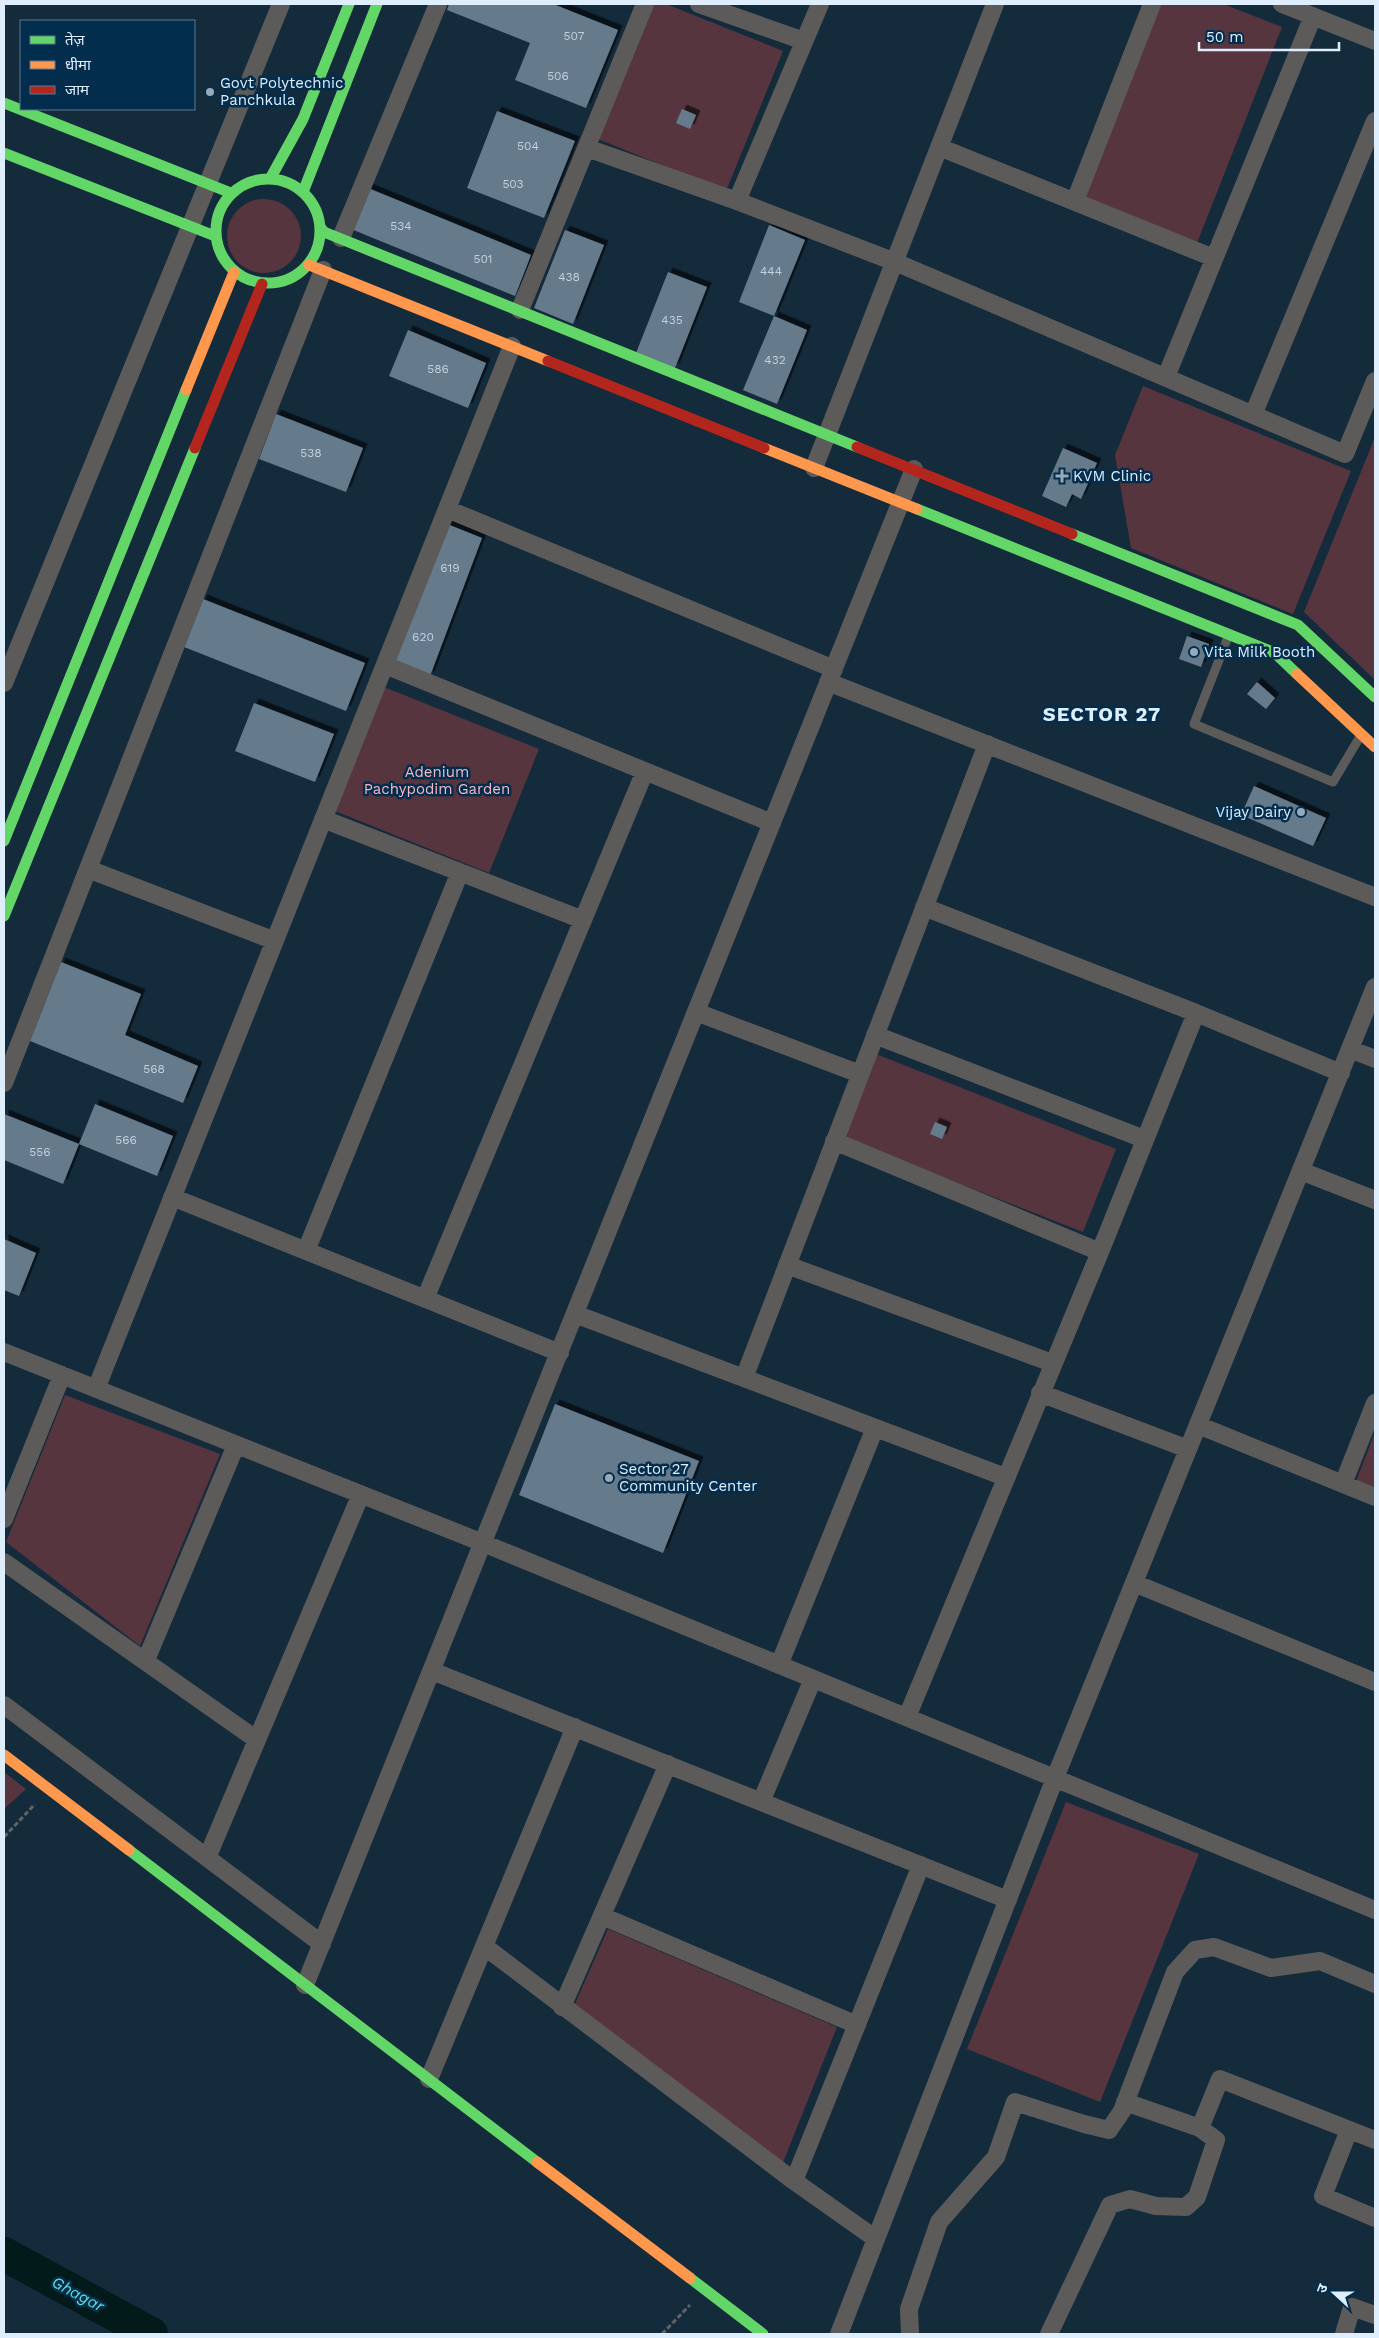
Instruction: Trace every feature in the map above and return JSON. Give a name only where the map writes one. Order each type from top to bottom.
[{"type":"street","points":[[4,683],[281,4]]},
{"type":"street","points":[[270,179],[303,119],[349,4]]},
{"type":"street","points":[[302,192],[377,4]]},
{"type":"street","points":[[341,238],[438,4]]},
{"type":"street","points":[[520,310],[646,4]]},
{"type":"street","points":[[699,4],[804,41]]},
{"type":"street","points":[[737,201],[820,4]]},
{"type":"street","points":[[814,468],[995,4]]},
{"type":"street","points":[[1075,201],[1152,4]]},
{"type":"street","points":[[1282,4],[1375,41]]},
{"type":"street","points":[[1166,377],[1313,16]]},
{"type":"street","points":[[4,103],[20,109]]},
{"type":"street","points":[[21,110],[231,194]]},
{"type":"street","points":[[1253,415],[1375,121]]},
{"type":"street","points":[[940,147],[1214,258]]},
{"type":"street","points":[[588,148],[737,201],[895,262],[1345,454],[1375,381]]},
{"type":"street","points":[[4,153],[215,236]]},
{"type":"street","points":[[4,1082],[88,869],[316,268],[320,227],[318,214],[312,202],[288,182],[270,179],[256,180],[243,185],[231,194],[222,206],[216,220],[215,236],[218,250],[224,262],[234,272],[247,280],[262,284],[280,283],[316,268],[1275,654],[1375,747]]},
{"type":"street","points":[[320,227],[324,232],[1298,624],[1375,697]]},
{"type":"street","points":[[4,841],[234,272]]},
{"type":"street","points":[[4,916],[262,284]]},
{"type":"street","points":[[96,1389],[512,346]]},
{"type":"street","points":[[305,1985],[914,469]]},
{"type":"street","points":[[447,509],[987,744],[1375,897]]},
{"type":"street","points":[[385,665],[772,823]]},
{"type":"street","points":[[744,1378],[987,744]]},
{"type":"street","points":[[425,1299],[645,771]]},
{"type":"street","points":[[323,819],[583,920]]},
{"type":"street","points":[[88,869],[275,941]]},
{"type":"street","points":[[306,1251],[460,872]]},
{"type":"street","points":[[924,907],[1196,1013],[1341,1073]]},
{"type":"street","points":[[840,2334],[1055,1778],[1375,987]]},
{"type":"street","points":[[696,1012],[860,1074]]},
{"type":"street","points":[[907,1717],[1052,1363],[1100,1252],[1196,1013]]},
{"type":"street","points":[[875,1035],[1144,1140]]},
{"type":"street","points":[[1350,1049],[1375,1059]]},
{"type":"street","points":[[834,1141],[1100,1252]]},
{"type":"street","points":[[1301,1171],[1375,1200]]},
{"type":"street","points":[[172,1197],[560,1353]]},
{"type":"street","points":[[787,1265],[1052,1363]]},
{"type":"street","points":[[575,1314],[1005,1477]]},
{"type":"street","points":[[4,1352],[483,1543],[1375,1910]]},
{"type":"street","points":[[4,1519],[62,1375]]},
{"type":"street","points":[[1040,1393],[1188,1450]]},
{"type":"street","points":[[1343,1484],[1375,1403]]},
{"type":"street","points":[[1198,1425],[1375,1497]]},
{"type":"street","points":[[779,1665],[875,1428]]},
{"type":"street","points":[[146,1660],[236,1444]]},
{"type":"street","points":[[207,1858],[361,1494]]},
{"type":"street","points":[[4,1562],[146,1660],[257,1740]]},
{"type":"street","points":[[1134,1583],[1375,1682]]},
{"type":"street","points":[[432,1670],[1008,1900]]},
{"type":"street","points":[[762,1802],[813,1679]]},
{"type":"street","points":[[4,1705],[322,1944]]},
{"type":"street","points":[[429,2079],[575,1727]]},
{"type":"street","points":[[4,1755],[763,2334]]},
{"type":"street","points":[[562,2007],[668,1764]]},
{"type":"street","points":[[794,2182],[921,1865]]},
{"type":"street","points":[[602,1916],[857,2025]]},
{"type":"street","points":[[484,1946],[794,2182],[876,2239]]},
{"type":"street","points":[[910,2334],[909,2309],[938,2222],[996,2156],[1015,2102],[1109,2130],[1125,2102],[1175,1972],[1195,1950],[1214,1947],[1271,1968],[1320,1961],[1375,1984]]},
{"type":"street","points":[[1200,2128],[1220,2079],[1375,2140]]},
{"type":"street","points":[[1049,2334],[1110,2205],[1130,2199],[1156,2206],[1186,2208],[1197,2197],[1216,2140],[1200,2128],[1125,2102]]},
{"type":"street","points":[[1349,2130],[1323,2196],[1375,2218]]},
{"type":"street","points":[[1344,2334],[1352,2307],[1375,2315]]},
{"type":"lane","points":[[1229,635],[1194,724],[1333,782],[1362,734]]},
{"type":"path","points":[[4,1837],[49,1789]]},
{"type":"path","points":[[662,2334],[704,2290]]},
{"type":"green space","points":[[652,4],[666,4],[783,51],[726,191],[598,139]]},
{"type":"green space","points":[[1161,4],[1223,4],[1282,27],[1197,243],[1085,199]]},
{"type":"green space","points":[[264,199],[278,202],[290,210],[298,222],[301,236],[298,250],[290,262],[278,270],[264,273],[250,270],[238,262],[230,250],[227,236],[230,222],[238,210],[250,202]]},
{"type":"green space","points":[[1143,386],[1351,471],[1293,614],[1131,548],[1115,455]]},
{"type":"green space","points":[[1375,437],[1375,680],[1304,612]]},
{"type":"green space","name":"Adenium Pachypodim Garden","points":[[384,687],[539,749],[489,873],[335,811]]},
{"type":"green space","points":[[876,1054],[1116,1149],[1083,1232],[843,1138]]},
{"type":"green space","points":[[65,1395],[220,1454],[140,1646],[6,1542]]},
{"type":"green space","points":[[1375,1432],[1375,1492],[1355,1484]]},
{"type":"green space","points":[[4,1772],[26,1789],[4,1809]]},
{"type":"green space","points":[[1066,1802],[1199,1854],[1100,2102],[967,2049]]},
{"type":"green space","points":[[608,1929],[837,2027],[782,2165],[574,2006]]},
{"type":"building","points":[[449,4],[553,4],[618,30],[586,108],[515,80],[530,43],[447,10]]},
{"type":"building","points":[[682,109],[696,115],[690,129],[676,123]]},
{"type":"building","points":[[497,111],[575,141],[544,218],[467,188]]},
{"type":"building","points":[[368,188],[531,255],[515,296],[351,229]]},
{"type":"building","points":[[769,225],[805,240],[774,316],[739,302]]},
{"type":"building","points":[[565,230],[604,245],[573,324],[534,308]]},
{"type":"building","points":[[668,272],[707,287],[675,368],[636,353]]},
{"type":"building","points":[[774,316],[807,330],[777,404],[743,390]]},
{"type":"building","points":[[408,330],[486,363],[468,408],[389,376]]},
{"type":"building","points":[[276,414],[363,448],[346,492],[259,459]]},
{"type":"building","points":[[1063,448],[1097,463],[1081,499],[1072,494],[1066,507],[1042,496]]},
{"type":"building","points":[[447,524],[482,538],[430,676],[392,662]]},
{"type":"building","points":[[203,599],[365,663],[346,711],[184,647]]},
{"type":"building","name":"Vita Milk Booth","points":[[1187,636],[1209,644],[1201,667],[1179,659]]},
{"type":"building","points":[[1257,682],[1275,698],[1266,709],[1247,694]]},
{"type":"building","points":[[254,703],[334,734],[315,782],[235,751]]},
{"type":"building","points":[[1254,786],[1326,818],[1313,846],[1241,815]]},
{"type":"building","points":[[61,962],[141,994],[125,1035],[198,1066],[183,1103],[30,1041]]},
{"type":"building","points":[[95,1104],[173,1136],[157,1176],[79,1144]]},
{"type":"building","points":[[4,1114],[79,1144],[63,1184],[4,1160]]},
{"type":"building","points":[[935,1122],[947,1127],[942,1139],[930,1134]]},
{"type":"building","points":[[4,1239],[36,1253],[19,1296],[4,1290]]},
{"type":"building","name":"Sector 27 Community Center","points":[[555,1404],[699,1461],[663,1553],[519,1495]]},
{"type":"waterway","name":"Ghagar","points":[[4,2254],[151,2334]]},
{"type":"traffic: fast","points":[[270,179],[303,119],[349,4]]},
{"type":"traffic: fast","points":[[303,192],[377,4]]},
{"type":"traffic: fast","points":[[4,103],[20,109]]},
{"type":"traffic: fast","points":[[22,110],[231,193]]},
{"type":"traffic: fast","points":[[4,153],[215,236]]},
{"type":"traffic: fast","points":[[268,179],[288,183],[297,187],[305,194],[312,202],[316,211],[320,231],[316,251],[312,260],[305,268],[297,275],[288,279],[268,283],[248,279],[239,275],[231,268],[224,260],[220,251],[216,231],[220,211],[224,202],[231,194],[239,187],[248,183],[268,179]]},
{"type":"traffic: fast","points":[[320,227],[324,232],[857,447]]},
{"type":"traffic: fast","points":[[4,841],[186,390]]},
{"type":"traffic: fast","points":[[4,916],[195,448]]},
{"type":"traffic: fast","points":[[917,509],[1275,653],[1297,674]]},
{"type":"traffic: fast","points":[[1072,534],[1298,625],[1375,697]]},
{"type":"traffic: fast","points":[[129,1850],[537,2162]]},
{"type":"traffic: fast","points":[[690,2278],[763,2334]]},
{"type":"traffic: slow","points":[[309,265],[548,361]]},
{"type":"traffic: slow","points":[[186,390],[234,272]]},
{"type":"traffic: slow","points":[[764,448],[917,509]]},
{"type":"traffic: slow","points":[[1297,674],[1375,747]]},
{"type":"traffic: slow","points":[[4,1755],[129,1850]]},
{"type":"traffic: slow","points":[[537,2162],[690,2278]]},
{"type":"traffic: jam","points":[[195,448],[262,284]]},
{"type":"traffic: jam","points":[[548,361],[764,448]]},
{"type":"traffic: jam","points":[[857,447],[1072,534]]},
{"type":"place","name":"Govt Polytechnic Panchkula","points":[[210,92]]},
{"type":"place","name":"KVM Clinic","points":[[1062,476]]},
{"type":"place","name":"Vita Milk Booth","points":[[1194,652]]},
{"type":"place","name":"Vijay Dairy","points":[[1301,812]]},
{"type":"place","name":"Sector 27 Community Center","points":[[609,1478]]},
{"type":"district","name":"SECTOR 27","points":[[1102,714]]}]
